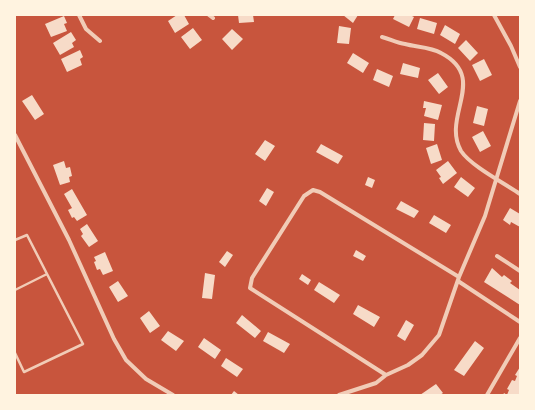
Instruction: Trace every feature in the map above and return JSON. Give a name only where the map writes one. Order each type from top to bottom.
[{"type":"street","points":[[79,15],[86,29],[100,41]]},
{"type":"street","points":[[209,15],[213,18]]},
{"type":"street","points":[[494,15],[511,46],[520,67]]},
{"type":"street","points":[[382,37],[403,44],[439,52],[460,68],[463,79],[464,93],[455,126],[456,140],[462,152],[476,166],[520,194]]},
{"type":"street","points":[[339,395],[376,383],[386,375],[408,365],[422,356],[438,335],[458,279],[485,216],[520,101]]},
{"type":"street","points":[[15,135],[69,240],[114,339],[126,360],[146,379],[173,395]]},
{"type":"street","points":[[386,375],[250,288],[252,278],[304,196],[313,190],[320,192],[458,279],[520,322]]},
{"type":"street","points":[[497,256],[520,271]]},
{"type":"street","points":[[487,395],[520,338]]},
{"type":"lane","points":[[15,240],[27,235],[83,344],[24,372],[15,353]]},
{"type":"lane","points":[[15,290],[47,274]]},
{"type":"building","points":[[177,15],[184,15],[189,24],[175,33],[168,21]]},
{"type":"building","points":[[238,15],[253,15],[254,22],[239,23]]},
{"type":"building","points":[[343,15],[358,15],[353,23]]},
{"type":"building","points":[[395,15],[410,15],[414,17],[409,27],[393,19]]},
{"type":"building","points":[[64,16],[67,23],[64,24],[67,31],[51,37],[45,24]]},
{"type":"building","points":[[420,18],[437,23],[434,34],[417,29]]},
{"type":"building","points":[[445,25],[460,34],[455,44],[440,35]]},
{"type":"building","points":[[339,26],[351,28],[349,44],[337,43]]},
{"type":"building","points":[[193,28],[202,40],[190,49],[181,37]]},
{"type":"building","points":[[232,29],[243,39],[232,50],[222,39]]},
{"type":"building","points":[[71,32],[76,40],[72,43],[74,47],[60,55],[53,43]]},
{"type":"building","points":[[466,40],[478,53],[470,61],[458,48]]},
{"type":"building","points":[[80,50],[83,57],[80,59],[82,65],[67,72],[61,59]]},
{"type":"building","points":[[353,53],[369,63],[363,73],[347,63]]},
{"type":"building","points":[[484,59],[492,75],[480,81],[472,65]]},
{"type":"building","points":[[403,63],[420,68],[418,78],[400,74]]},
{"type":"building","points":[[377,69],[393,76],[389,87],[373,80]]},
{"type":"building","points":[[438,73],[448,87],[439,94],[428,80]]},
{"type":"building","points":[[32,95],[44,114],[35,120],[22,101]]},
{"type":"building","points":[[424,101],[442,105],[438,120],[424,116],[426,108],[423,108]]},
{"type":"building","points":[[477,106],[488,109],[484,126],[473,123]]},
{"type":"building","points":[[424,123],[435,124],[434,141],[423,140]]},
{"type":"building","points":[[483,131],[491,146],[480,152],[472,137]]},
{"type":"building","points":[[265,140],[275,146],[265,161],[255,154]]},
{"type":"building","points":[[321,144],[343,156],[338,164],[316,152]]},
{"type":"building","points":[[437,144],[442,160],[431,164],[426,148]]},
{"type":"building","points":[[64,161],[66,168],[70,167],[72,176],[69,177],[70,182],[60,185],[53,165]]},
{"type":"building","points":[[448,161],[457,173],[443,184],[439,178],[441,177],[436,170]]},
{"type":"building","points":[[368,177],[375,180],[372,188],[365,185]]},
{"type":"building","points":[[461,177],[475,188],[468,197],[454,187]]},
{"type":"building","points":[[267,188],[274,192],[266,206],[259,201]]},
{"type":"building","points":[[72,189],[87,215],[77,221],[74,217],[72,218],[68,210],[72,208],[64,194]]},
{"type":"building","points":[[401,201],[419,211],[414,218],[396,209]]},
{"type":"building","points":[[510,208],[520,214],[520,227],[511,222],[510,225],[503,220]]},
{"type":"building","points":[[434,215],[451,225],[446,233],[429,223]]},
{"type":"building","points":[[87,224],[98,241],[89,247],[81,236],[83,234],[80,229]]},
{"type":"building","points":[[356,250],[366,256],[363,261],[353,256]]},
{"type":"building","points":[[227,251],[233,255],[225,267],[219,262]]},
{"type":"building","points":[[105,252],[113,271],[103,275],[100,269],[97,270],[94,257]]},
{"type":"building","points":[[492,268],[502,277],[504,275],[512,281],[510,283],[520,290],[520,305],[484,282]]},
{"type":"building","points":[[205,273],[215,275],[212,299],[202,298]]},
{"type":"building","points":[[302,274],[311,280],[308,285],[299,279]]},
{"type":"building","points":[[118,281],[128,296],[118,302],[109,287]]},
{"type":"building","points":[[319,282],[340,295],[334,303],[314,290]]},
{"type":"building","points":[[358,305],[380,317],[374,327],[353,314]]},
{"type":"building","points":[[149,311],[160,326],[150,333],[140,318]]},
{"type":"building","points":[[242,315],[261,331],[255,338],[236,323]]},
{"type":"building","points":[[406,320],[414,325],[405,341],[397,336]]},
{"type":"building","points":[[168,331],[184,341],[176,351],[161,340]]},
{"type":"building","points":[[268,332],[290,344],[284,353],[263,341]]},
{"type":"building","points":[[204,338],[221,350],[215,359],[198,347]]},
{"type":"building","points":[[475,341],[484,348],[464,376],[454,370]]},
{"type":"building","points":[[226,358],[243,369],[237,377],[221,366]]},
{"type":"building","points":[[520,367],[520,395],[507,395],[509,390],[507,389],[512,380],[515,381],[517,376],[515,375]]},
{"type":"building","points":[[436,384],[443,393],[440,395],[420,395]]},
{"type":"building","points":[[234,391],[239,395],[231,395]]}]
